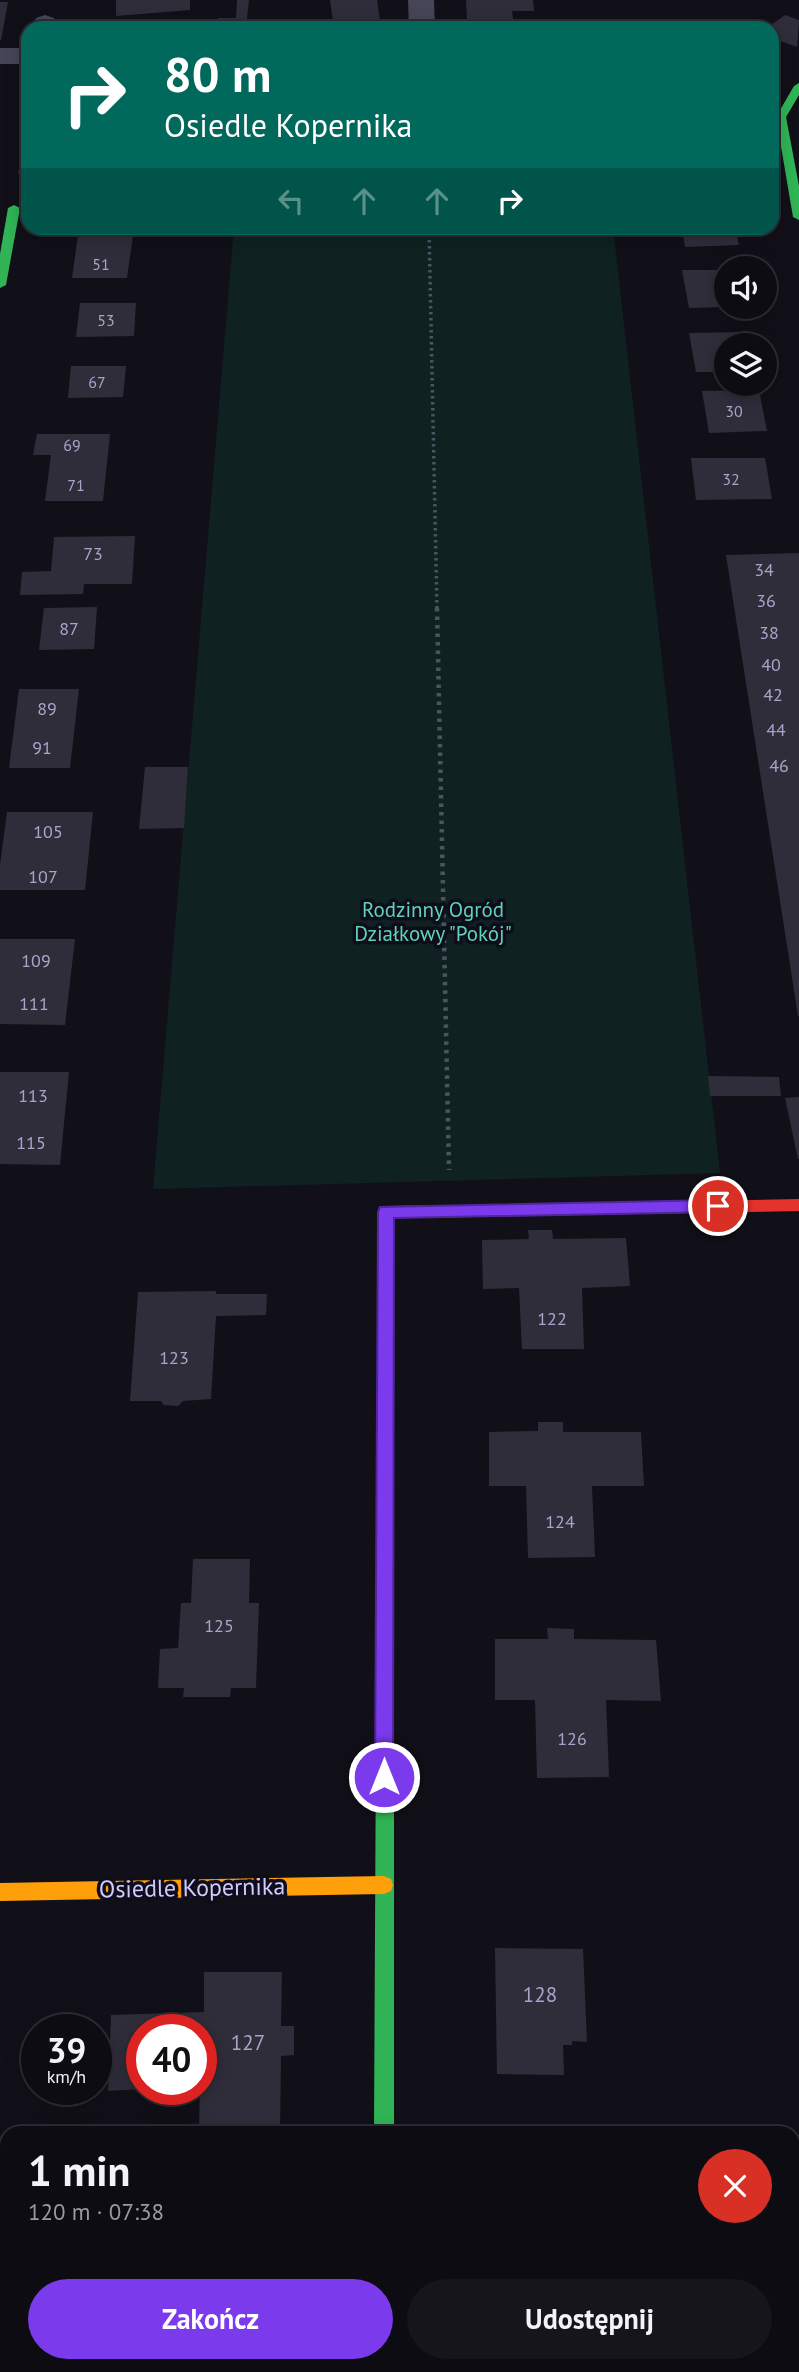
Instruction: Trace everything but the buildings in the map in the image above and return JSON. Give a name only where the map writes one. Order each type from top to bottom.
[{"type":"street","points":[[421,0],[422,21]]},
{"type":"street","points":[[0,56],[21,56]]},
{"type":"street","points":[[799,86],[781,117],[799,217]]},
{"type":"street","points":[[0,285],[4,243],[14,208]]},
{"type":"street","points":[[384,2126],[386,1212],[799,1205]]},
{"type":"street","name":"Osiedle Kopernika","points":[[0,1892],[384,1885]]},
{"type":"path","points":[[14,208],[21,166]]},
{"type":"path","points":[[429,235],[450,1210]]},
{"type":"green space","name":"Rodzinny Ogród Działkowy \"Pokój\"","points":[[233,235],[614,235],[720,1173],[153,1189]]},
{"type":"traffic: fast","points":[[799,86],[781,117],[799,217]]},
{"type":"traffic: fast","points":[[0,285],[14,208]]},
{"type":"traffic: fast","points":[[384,2126],[385,1736]]},
{"type":"traffic: slow","points":[[385,1736],[386,1212],[474,1211]]},
{"type":"traffic: slow","points":[[0,1892],[384,1885]]},
{"type":"traffic: jam","points":[[474,1211],[799,1205]]},
{"type":"route","points":[[384,1777],[386,1212],[718,1206]]}]
